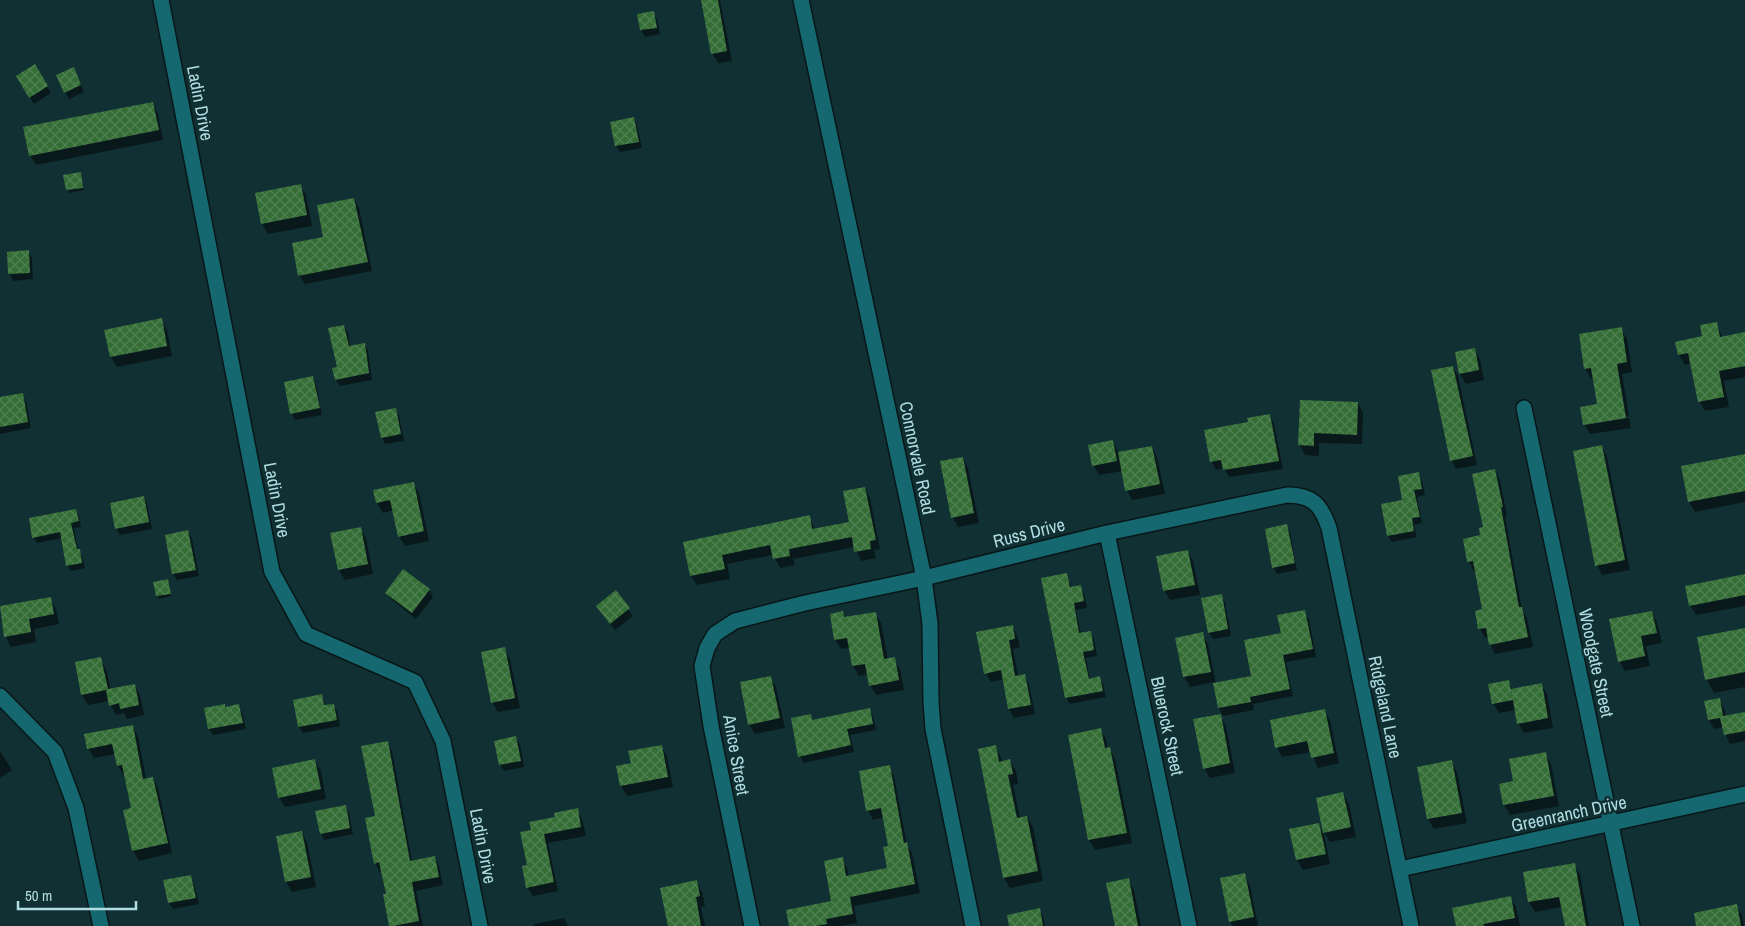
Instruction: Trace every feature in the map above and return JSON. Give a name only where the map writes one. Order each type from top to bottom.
[{"type":"street","name":"Ladin Drive","points":[[161,0],[272,572],[306,634],[415,682],[442,740],[480,926]]},
{"type":"street","name":"Connorvale Road","points":[[801,0],[924,578],[930,624],[933,729],[973,926]]},
{"type":"street","name":"Woodgate Street","points":[[1524,408],[1632,926]]},
{"type":"street","name":"Russ Drive","points":[[754,616],[805,603],[924,578],[1107,533],[1287,495],[1300,495],[1313,501]]},
{"type":"street","name":"Ridgeland Lane","points":[[1313,501],[1324,513],[1329,528],[1411,926]]},
{"type":"street","name":"Bluerock Street","points":[[1107,533],[1190,926]]},
{"type":"street","name":"Anice Street","points":[[752,926],[712,735],[702,666],[707,648],[715,634],[735,621],[754,616]]},
{"type":"street","points":[[0,696],[55,752],[76,808],[100,926]]},
{"type":"street","name":"Greenranch Drive","points":[[1400,869],[1745,794]]},
{"type":"building","points":[[701,0],[718,0],[727,51],[711,54]]},
{"type":"building","points":[[654,11],[657,28],[640,30],[637,14]]},
{"type":"building","points":[[35,64],[48,86],[29,98],[16,76]]},
{"type":"building","points":[[74,67],[81,85],[64,93],[56,75]]},
{"type":"building","points":[[153,102],[159,130],[29,156],[23,127]]},
{"type":"building","points":[[634,117],[639,142],[615,146],[610,122]]},
{"type":"building","points":[[81,172],[83,188],[66,190],[63,175]]},
{"type":"building","points":[[301,184],[307,215],[261,224],[255,193]]},
{"type":"building","points":[[354,198],[368,262],[298,276],[292,243],[323,237],[317,205]]},
{"type":"building","points":[[29,250],[30,273],[8,274],[7,252]]},
{"type":"building","points":[[162,318],[167,346],[110,357],[104,330]]},
{"type":"building","points":[[1717,322],[1720,337],[1745,332],[1745,366],[1719,371],[1724,397],[1698,402],[1688,353],[1678,355],[1675,342],[1702,336],[1700,325]]},
{"type":"building","points":[[344,325],[349,346],[365,343],[369,373],[335,380],[332,368],[337,367],[328,328]]},
{"type":"building","points":[[1622,327],[1627,362],[1617,364],[1626,418],[1583,425],[1580,407],[1597,404],[1591,368],[1584,369],[1579,334]]},
{"type":"building","points":[[1475,348],[1479,370],[1459,374],[1455,352]]},
{"type":"building","points":[[1453,366],[1473,456],[1450,461],[1431,370]]},
{"type":"building","points":[[313,376],[320,408],[290,414],[284,382]]},
{"type":"building","points":[[23,393],[28,422],[0,427],[0,397]]},
{"type":"building","points":[[1300,400],[1358,402],[1357,435],[1314,433],[1314,446],[1298,445]]},
{"type":"building","points":[[396,408],[401,434],[381,438],[375,412]]},
{"type":"building","points":[[1270,414],[1279,461],[1223,470],[1221,460],[1210,462],[1204,430],[1248,422],[1247,418]]},
{"type":"building","points":[[1113,440],[1117,461],[1092,466],[1088,445]]},
{"type":"building","points":[[1602,445],[1625,560],[1595,566],[1573,451]]},
{"type":"building","points":[[1152,446],[1160,484],[1125,491],[1118,452]]},
{"type":"building","points":[[1745,454],[1745,491],[1688,502],[1681,466]]},
{"type":"building","points":[[963,457],[974,513],[951,518],[940,461]]},
{"type":"building","points":[[1495,469],[1519,607],[1522,607],[1528,637],[1489,645],[1486,628],[1478,629],[1475,611],[1482,609],[1473,561],[1467,562],[1463,539],[1480,535],[1479,528],[1483,527],[1472,474]]},
{"type":"building","points":[[1419,472],[1422,489],[1414,490],[1420,517],[1412,518],[1414,531],[1387,536],[1381,504],[1402,500],[1398,476]]},
{"type":"building","points":[[414,482],[424,531],[398,537],[390,500],[376,503],[373,490]]},
{"type":"building","points":[[865,487],[876,540],[870,541],[871,549],[854,552],[852,537],[789,549],[790,556],[773,559],[770,545],[722,555],[725,569],[690,576],[683,542],[810,515],[812,529],[849,522],[843,491]]},
{"type":"building","points":[[144,496],[149,522],[115,529],[110,503]]},
{"type":"building","points":[[76,509],[79,521],[71,523],[77,549],[80,549],[82,563],[66,566],[60,532],[32,538],[29,518]]},
{"type":"building","points":[[1287,524],[1295,563],[1272,568],[1265,529]]},
{"type":"building","points":[[361,527],[368,564],[338,570],[330,533]]},
{"type":"building","points":[[188,530],[196,570],[172,574],[165,535]]},
{"type":"building","points":[[1188,550],[1195,585],[1163,591],[1156,556]]},
{"type":"building","points":[[403,569],[430,589],[412,613],[385,593]]},
{"type":"building","points":[[1067,573],[1070,587],[1081,585],[1084,601],[1074,603],[1079,633],[1091,631],[1094,650],[1083,652],[1089,679],[1100,676],[1103,691],[1065,698],[1041,578]]},
{"type":"building","points":[[1745,574],[1745,595],[1689,606],[1685,586]]},
{"type":"building","points":[[168,579],[171,594],[156,596],[153,582]]},
{"type":"building","points":[[616,590],[630,608],[610,624],[596,606]]},
{"type":"building","points":[[1222,594],[1228,629],[1208,633],[1201,598]]},
{"type":"building","points":[[51,597],[54,614],[29,619],[31,632],[4,637],[0,606]]},
{"type":"building","points":[[1305,610],[1313,649],[1283,655],[1290,689],[1250,697],[1251,702],[1218,708],[1213,683],[1251,676],[1244,640],[1281,633],[1277,615]]},
{"type":"building","points":[[843,611],[844,617],[876,612],[884,659],[895,657],[899,680],[869,686],[865,664],[852,666],[847,638],[834,640],[830,614]]},
{"type":"building","points":[[1652,611],[1657,633],[1641,636],[1645,656],[1618,662],[1609,619]]},
{"type":"building","points":[[1013,625],[1015,639],[1009,640],[1015,676],[1025,674],[1031,705],[1008,709],[1001,670],[984,674],[976,632]]},
{"type":"building","points":[[1745,628],[1745,672],[1705,680],[1697,637]]},
{"type":"building","points":[[1203,632],[1211,672],[1183,677],[1175,638]]},
{"type":"building","points":[[505,647],[515,698],[491,703],[481,652]]},
{"type":"building","points":[[101,657],[108,689],[135,684],[139,705],[120,709],[119,703],[109,706],[106,690],[81,695],[75,662]]},
{"type":"building","points":[[771,676],[780,718],[748,725],[740,682]]},
{"type":"building","points":[[1509,680],[1513,700],[1492,704],[1488,684]]},
{"type":"building","points":[[1542,683],[1548,718],[1517,724],[1511,689]]},
{"type":"building","points":[[322,694],[324,705],[334,704],[337,720],[298,727],[293,700]]},
{"type":"building","points":[[1720,698],[1723,716],[1745,712],[1745,731],[1724,735],[1720,718],[1708,720],[1704,701]]},
{"type":"building","points":[[225,704],[225,707],[239,704],[243,723],[208,729],[204,708]]},
{"type":"building","points":[[870,708],[873,724],[847,729],[851,745],[798,757],[791,718],[811,714],[812,720]]},
{"type":"building","points":[[1325,709],[1334,753],[1311,758],[1307,741],[1275,748],[1270,720]]},
{"type":"building","points":[[1221,714],[1230,763],[1203,769],[1193,719]]},
{"type":"building","points":[[133,725],[143,779],[153,777],[168,843],[132,851],[123,810],[131,808],[122,765],[117,766],[112,744],[87,749],[84,734]]},
{"type":"building","points":[[1101,728],[1105,748],[1110,747],[1127,833],[1088,840],[1068,735]]},
{"type":"building","points":[[516,736],[521,761],[499,765],[494,741]]},
{"type":"building","points":[[388,741],[410,861],[435,856],[439,877],[412,882],[419,921],[393,926],[389,926],[383,894],[386,894],[379,862],[374,864],[365,818],[375,816],[361,746]]},
{"type":"building","points":[[662,745],[668,777],[620,786],[616,766],[631,763],[628,751]]},
{"type":"building","points":[[996,745],[999,762],[1010,759],[1013,774],[1008,775],[1017,818],[1027,816],[1038,871],[1003,878],[978,749]]},
{"type":"building","points":[[1546,752],[1554,796],[1503,805],[1499,784],[1513,781],[1509,759]]},
{"type":"building","points":[[315,759],[321,789],[278,798],[272,768]]},
{"type":"building","points":[[1452,760],[1462,813],[1427,819],[1417,767]]},
{"type":"building","points":[[890,765],[904,843],[907,842],[915,884],[850,897],[853,914],[826,919],[827,924],[789,926],[786,910],[831,901],[824,861],[843,857],[846,876],[887,868],[883,847],[888,846],[881,808],[866,811],[859,771]]},
{"type":"building","points":[[1343,792],[1351,827],[1323,833],[1316,798]]},
{"type":"building","points":[[346,805],[350,828],[320,834],[315,811]]},
{"type":"building","points":[[578,808],[581,827],[544,834],[554,882],[526,888],[522,866],[527,865],[520,832],[531,830],[529,822],[555,817],[554,813]]},
{"type":"building","points":[[1319,823],[1326,854],[1296,860],[1289,829]]},
{"type":"building","points":[[302,831],[311,877],[285,882],[276,836]]},
{"type":"building","points":[[1575,863],[1586,926],[1565,926],[1559,897],[1528,902],[1523,872]]},
{"type":"building","points":[[1245,873],[1254,917],[1229,922],[1220,878]]},
{"type":"building","points":[[191,875],[196,898],[168,903],[163,880]]},
{"type":"building","points":[[1129,878],[1138,926],[1115,926],[1106,883]]},
{"type":"building","points":[[697,880],[700,896],[696,897],[701,926],[668,926],[660,888]]},
{"type":"building","points":[[1511,896],[1515,918],[1483,924],[1484,926],[1456,926],[1452,908]]},
{"type":"building","points":[[1737,904],[1741,926],[1696,926],[1694,913]]},
{"type":"building","points":[[1040,908],[1043,926],[1009,926],[1007,915]]}]
